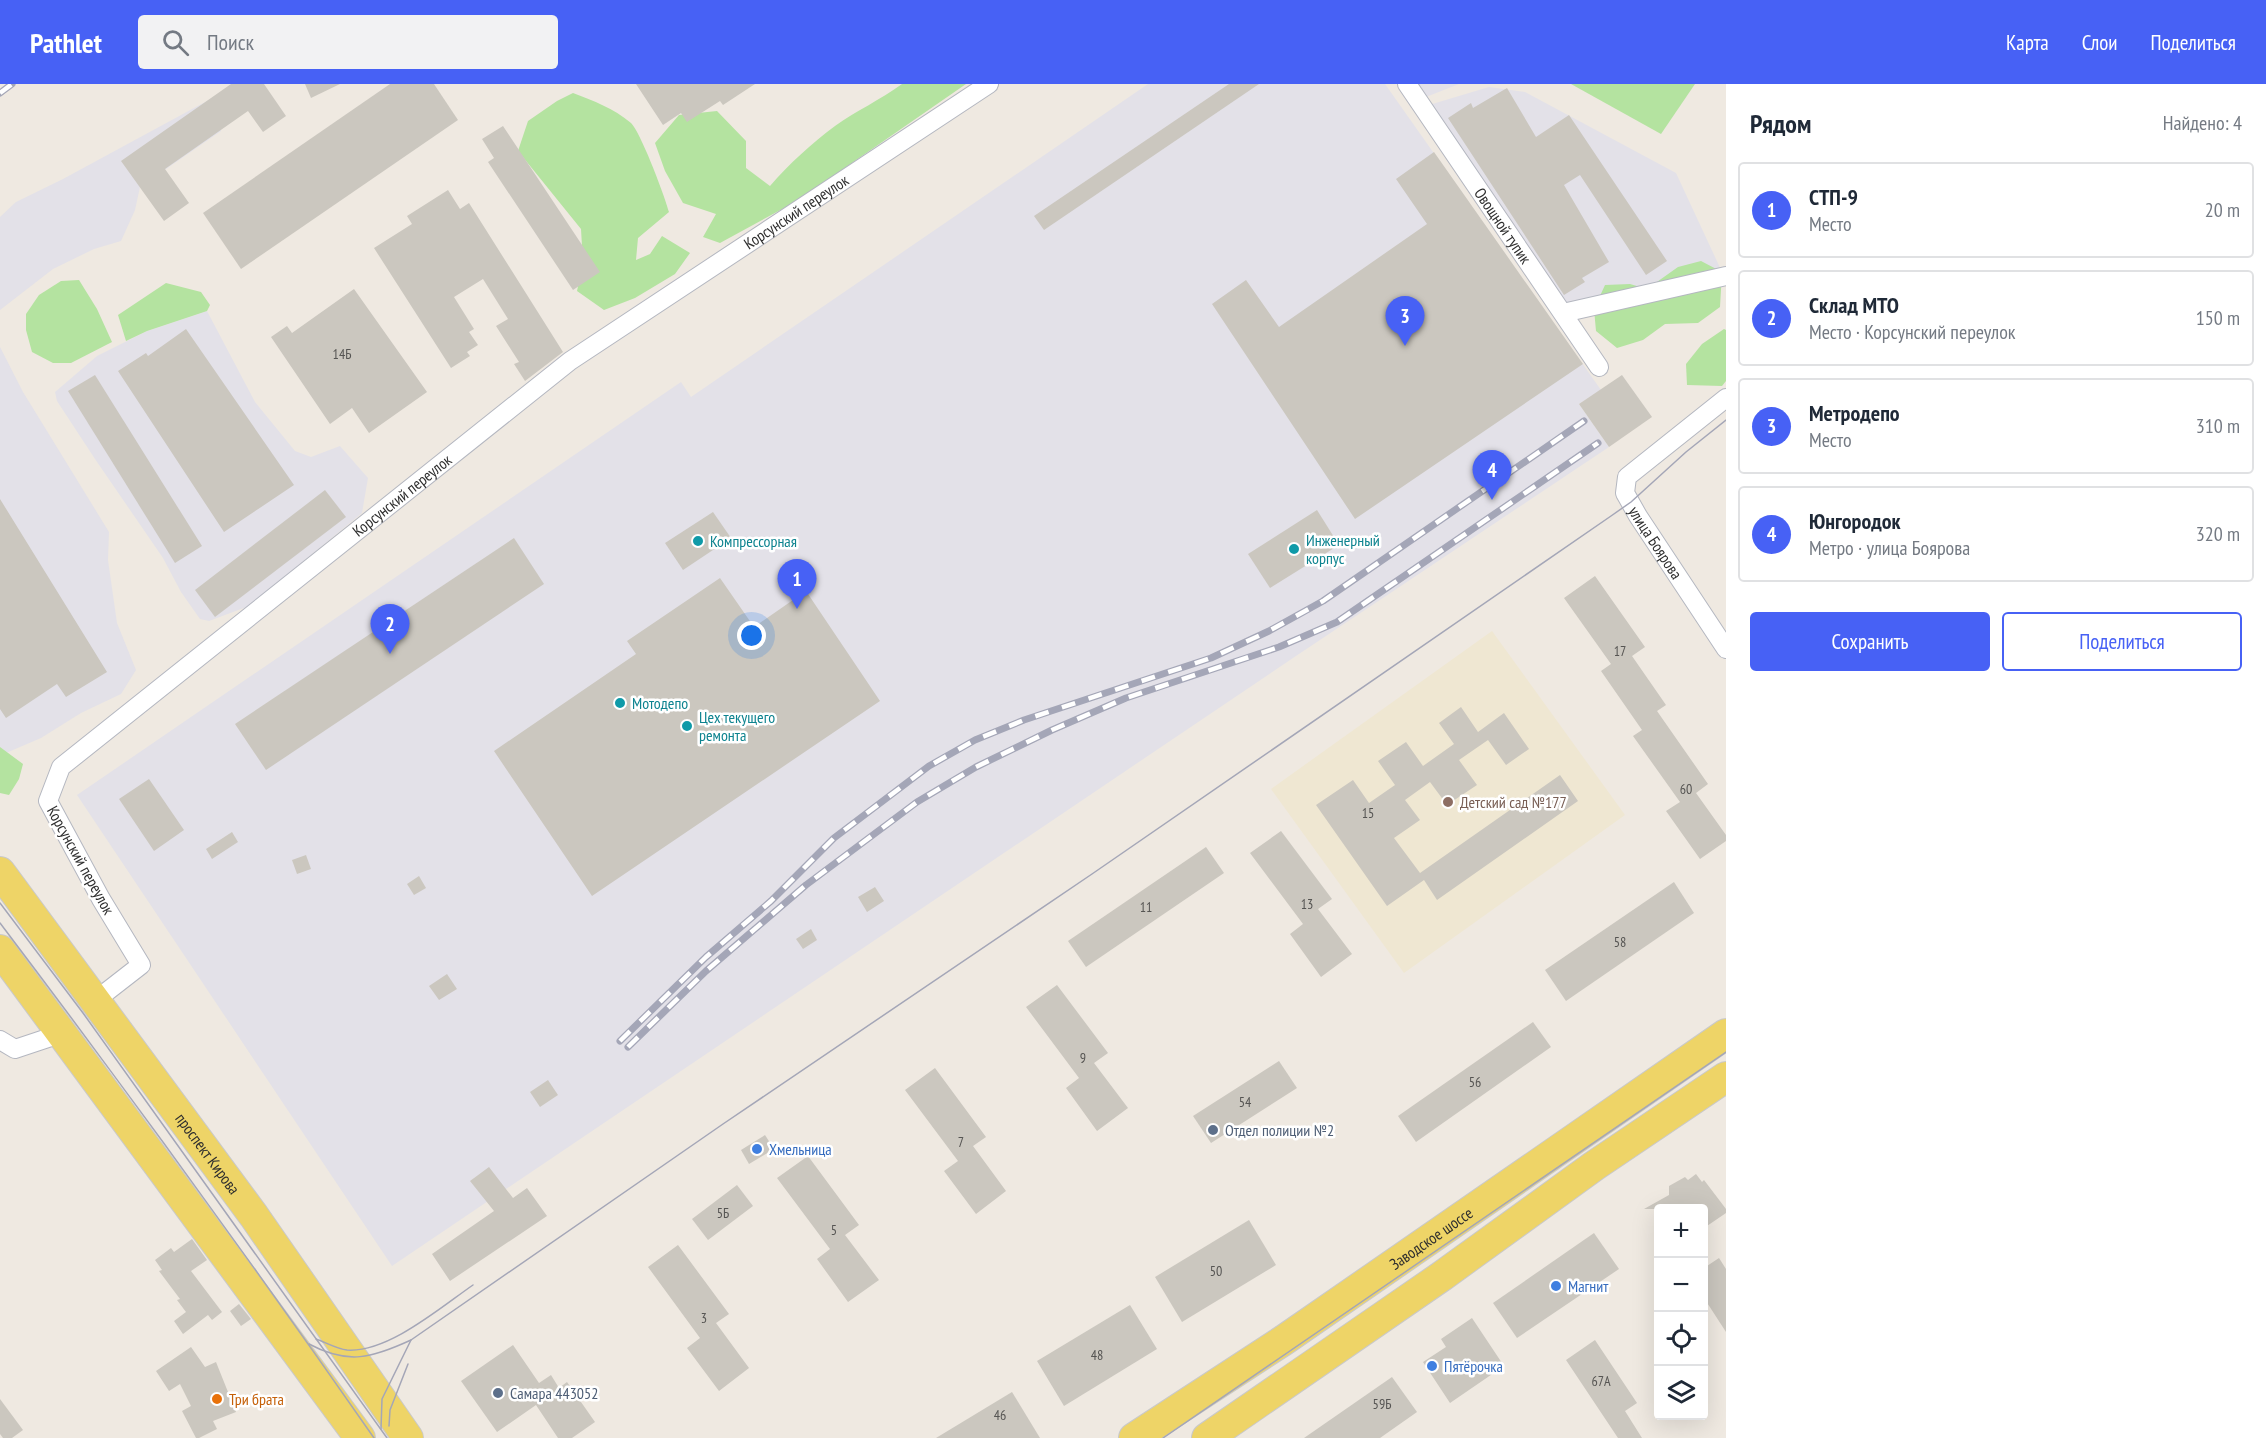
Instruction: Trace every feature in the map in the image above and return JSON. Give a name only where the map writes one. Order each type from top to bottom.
[{"type":"main road","name":"проспект Кирова","points":[[0,872],[262,1228],[408,1438]]},
{"type":"main road","points":[[0,950],[360,1438]]},
{"type":"main road","name":"Заводское шоссе","points":[[1122,1438],[1143,1431],[1284,1340],[1726,1034]]},
{"type":"main road","points":[[1207,1438],[1443,1276],[1594,1166],[1726,1077]]},
{"type":"street","name":"Корсунский переулок","points":[[96,1000],[141,965],[101,899],[48,801],[61,767],[570,361],[989,84]]},
{"type":"street","name":"Овощной тупик","points":[[1407,84],[1599,367]]},
{"type":"street","points":[[1563,313],[1726,276]]},
{"type":"street","name":"улица Боярова","points":[[1726,398],[1627,477],[1625,493],[1726,649]]},
{"type":"street","points":[[0,1040],[15,1049],[63,1033]]},
{"type":"shaded area","points":[[1148,84],[1385,84],[1601,390],[1579,404],[1609,447],[392,1266],[77,795],[681,382],[691,397]]},
{"type":"shaded area","points":[[1416,84],[1459,84],[1426,97]]},
{"type":"shaded area","points":[[1489,87],[1525,92],[1676,173],[1722,272],[1569,307],[1429,105]]},
{"type":"shaded area","points":[[218,95],[221,131],[140,187],[135,210],[121,241],[94,249],[53,269],[0,310],[0,217],[16,202]]},
{"type":"shaded area","points":[[207,311],[255,402],[295,451],[311,457],[340,446],[368,478],[362,513],[249,606],[209,621],[200,619],[181,592],[163,558],[57,401],[55,392],[97,356],[147,331]]},
{"type":"shaded area","points":[[0,347],[23,392],[109,532],[108,560],[117,623],[136,670],[121,694],[81,713],[41,738],[6,753],[0,747]]},
{"type":"shaded area","name":"Детский сад №177","points":[[1492,631],[1625,815],[1404,973],[1271,789]]},
{"type":"green space","points":[[902,84],[966,84],[797,201],[720,243],[703,237],[716,214],[683,203],[665,171],[655,143],[679,115],[717,111],[746,141],[746,168],[770,186],[826,133]]},
{"type":"green space","points":[[1571,84],[1695,84],[1661,134]]},
{"type":"green space","points":[[573,93],[610,109],[631,123],[658,179],[669,212],[638,238],[636,260],[650,254],[662,236],[690,253],[675,274],[635,298],[604,310],[577,291],[583,263],[581,229],[518,151],[528,121]]},
{"type":"green space","points":[[1701,261],[1722,272],[1720,307],[1698,323],[1665,324],[1643,340],[1617,348],[1596,331],[1594,309],[1605,285],[1630,284],[1647,289],[1678,267]]},
{"type":"green space","points":[[79,280],[97,309],[112,342],[71,363],[53,363],[32,352],[26,330],[26,314],[39,295],[61,281]]},
{"type":"green space","points":[[166,283],[201,292],[210,305],[207,311],[147,331],[126,341],[118,315]]},
{"type":"green space","points":[[1724,329],[1726,330],[1726,381],[1722,386],[1687,385],[1686,364],[1702,344]]},
{"type":"green space","points":[[0,747],[23,764],[19,779],[9,795],[0,793]]},
{"type":"building","points":[[231,84],[264,84],[286,116],[263,132],[248,111],[165,169],[189,203],[164,221],[121,161]]},
{"type":"building","points":[[305,84],[340,84],[311,98]]},
{"type":"building","points":[[390,84],[434,84],[458,120],[241,269],[203,213]]},
{"type":"building","points":[[636,84],[755,84],[723,105],[720,101],[687,122],[681,113],[663,125]]},
{"type":"building","points":[[1229,84],[1259,84],[1044,230],[1034,216]]},
{"type":"building","points":[[1507,88],[1536,137],[1569,115],[1667,261],[1646,275],[1580,175],[1564,185],[1609,262],[1582,278],[1585,282],[1564,295],[1448,118],[1471,103],[1473,108]]},
{"type":"building","points":[[503,126],[600,272],[573,290],[488,162],[494,158],[482,139]]},
{"type":"building","points":[[1434,152],[1583,364],[1355,519],[1212,304],[1246,280],[1279,327],[1427,224],[1396,179]]},
{"type":"building","points":[[448,190],[460,209],[469,203],[563,352],[525,381],[514,364],[519,362],[496,326],[508,319],[483,279],[454,297],[474,329],[469,332],[478,345],[467,352],[470,356],[451,368],[374,248],[412,224],[407,216]]},
{"type":"building","points":[[354,289],[427,392],[369,433],[352,408],[330,424],[271,337],[287,326],[292,333]]},
{"type":"building","points":[[186,329],[294,485],[224,532],[118,371],[146,353],[148,356]]},
{"type":"building","points":[[95,375],[202,546],[175,563],[68,391]]},
{"type":"building","points":[[1622,375],[1652,417],[1609,447],[1579,404]]},
{"type":"building","points":[[325,490],[346,517],[215,617],[195,590]]},
{"type":"building","points":[[0,499],[107,672],[66,697],[57,684],[6,718],[0,709]]},
{"type":"building","name":"Инженерный корпус","points":[[1317,510],[1339,545],[1270,588],[1248,554]]},
{"type":"building","name":"Компрессорная","points":[[713,512],[731,538],[683,570],[665,543]]},
{"type":"building","points":[[514,538],[544,584],[266,770],[235,724]]},
{"type":"building","points":[[1595,576],[1645,647],[1632,656],[1666,705],[1657,711],[1708,784],[1696,793],[1726,835],[1726,841],[1700,859],[1666,811],[1680,802],[1633,736],[1642,730],[1601,671],[1611,664],[1564,598]]},
{"type":"building","name":"Цех текущего ремонта","points":[[720,578],[754,627],[806,591],[880,701],[592,896],[494,751],[636,654],[627,641]]},
{"type":"building","points":[[1461,707],[1478,732],[1504,713],[1529,749],[1506,765],[1488,740],[1459,760],[1477,785],[1447,805],[1430,782],[1405,800],[1420,820],[1394,838],[1420,873],[1560,775],[1578,801],[1437,900],[1424,880],[1387,906],[1316,805],[1353,780],[1369,803],[1395,785],[1378,761],[1406,742],[1423,766],[1454,744],[1439,723]]},
{"type":"building","points":[[149,779],[184,830],[154,851],[119,799]]},
{"type":"building","points":[[1281,831],[1332,899],[1318,909],[1352,954],[1321,977],[1290,934],[1303,924],[1250,853]]},
{"type":"building","points":[[232,832],[238,842],[212,859],[206,849]]},
{"type":"building","points":[[1206,847],[1224,873],[1086,967],[1068,941]]},
{"type":"building","points":[[306,855],[311,869],[297,874],[292,860]]},
{"type":"building","points":[[419,876],[426,888],[414,895],[407,884]]},
{"type":"building","points":[[1674,882],[1694,913],[1566,1001],[1545,970]]},
{"type":"building","points":[[875,887],[884,901],[867,912],[858,897]]},
{"type":"building","points":[[811,929],[817,940],[803,949],[796,939]]},
{"type":"building","points":[[447,974],[457,989],[439,1000],[429,986]]},
{"type":"building","points":[[1057,985],[1108,1053],[1094,1063],[1128,1108],[1097,1131],[1066,1088],[1079,1078],[1026,1007]]},
{"type":"building","points":[[1533,1022],[1551,1047],[1416,1142],[1398,1116]]},
{"type":"building","points":[[1279,1061],[1297,1088],[1211,1143],[1193,1116]]},
{"type":"building","points":[[935,1068],[986,1137],[973,1146],[1006,1191],[976,1214],[944,1171],[958,1161],[905,1090]]},
{"type":"building","points":[[548,1080],[558,1095],[540,1107],[530,1092]]},
{"type":"building","name":"Хмельница","points":[[765,1135],[774,1149],[749,1164],[741,1150]]},
{"type":"building","points":[[808,1156],[859,1225],[845,1235],[879,1280],[848,1302],[817,1259],[830,1249],[777,1178]]},
{"type":"building","points":[[489,1167],[513,1198],[527,1188],[547,1216],[450,1281],[432,1254],[494,1211],[470,1181]]},
{"type":"building","points":[[1696,1174],[1702,1182],[1704,1180],[1726,1209],[1726,1213],[1708,1225],[1708,1204],[1654,1204],[1654,1209],[1644,1209],[1669,1195],[1669,1186],[1685,1177],[1688,1180]]},
{"type":"building","points":[[737,1185],[753,1206],[708,1240],[692,1219]]},
{"type":"building","points":[[1249,1220],[1276,1265],[1182,1322],[1155,1277]]},
{"type":"building","name":"Магнит","points":[[1594,1233],[1619,1269],[1517,1338],[1493,1303]]},
{"type":"building","points":[[192,1239],[207,1260],[191,1271],[222,1312],[212,1320],[208,1315],[183,1334],[174,1321],[186,1312],[177,1300],[180,1299],[159,1271],[162,1270],[155,1260],[171,1248],[174,1252]]},
{"type":"building","points":[[678,1245],[729,1314],[716,1323],[749,1368],[719,1391],[687,1348],[700,1338],[648,1267]]},
{"type":"building","points":[[1719,1258],[1726,1269],[1726,1332],[1708,1304],[1708,1265]]},
{"type":"building","points":[[239,1304],[251,1319],[241,1326],[230,1311]]},
{"type":"building","points":[[1130,1305],[1157,1349],[1064,1406],[1037,1361]]},
{"type":"building","points":[[1472,1318],[1504,1366],[1450,1403],[1423,1362],[1446,1347],[1441,1339]]},
{"type":"building","points":[[1595,1340],[1637,1403],[1625,1411],[1642,1438],[1618,1438],[1566,1360]]},
{"type":"building","points":[[513,1345],[539,1383],[551,1375],[559,1388],[567,1382],[595,1422],[572,1438],[558,1438],[536,1405],[497,1432],[461,1381]]},
{"type":"building","points":[[191,1347],[205,1367],[216,1362],[236,1412],[213,1421],[217,1429],[199,1438],[196,1438],[182,1411],[191,1406],[180,1384],[169,1391],[156,1371]]},
{"type":"building","points":[[1392,1377],[1417,1412],[1380,1438],[1304,1438]]},
{"type":"building","points":[[1012,1392],[1040,1438],[936,1438]]},
{"type":"building","points":[[0,1399],[23,1430],[12,1438],[3,1438],[0,1434]]},
{"type":"tram line","points":[[309,1344],[336,1355],[360,1357],[372,1355],[411,1340],[1611,516],[1631,502],[1686,452],[1726,420]]},
{"type":"tram line","points":[[0,903],[83,1013],[387,1438]]},
{"type":"tram line","points":[[0,923],[190,1179],[374,1438]]},
{"type":"tram line","points":[[1163,1438],[1726,1052]]},
{"type":"tram line","points":[[316,1339],[347,1350],[363,1349],[379,1344],[413,1327],[473,1285]]},
{"type":"tram line","points":[[381,1429],[382,1399],[411,1340]]},
{"type":"tram line","points":[[389,1426],[390,1410],[408,1364]]},
{"type":"railway","points":[[0,93],[12,84]]},
{"type":"railway","points":[[620,1041],[706,957],[771,901],[834,838],[929,766],[975,740],[1024,720],[1211,658],[1269,631],[1323,601],[1584,421]]},
{"type":"railway","points":[[628,1047],[706,971],[806,885],[917,802],[976,767],[1052,730],[1126,698],[1279,647],[1337,622],[1598,443]]},
{"type":"place","name":"Метродепо","points":[[1405,346]]},
{"type":"place","name":"Юнгородок","points":[[1492,500]]},
{"type":"place","name":"Компрессорная","points":[[698,541]]},
{"type":"place","name":"Инженерный корпус","points":[[1294,549]]},
{"type":"place","name":"СТП-9","points":[[797,609]]},
{"type":"place","name":"Склад МТО","points":[[390,654]]},
{"type":"place","name":"Мотодепо","points":[[620,703]]},
{"type":"place","name":"Цех текущего ремонта","points":[[687,726]]},
{"type":"place","name":"Детский сад №177","points":[[1448,802]]},
{"type":"place","name":"Отдел полиции №2","points":[[1213,1130]]},
{"type":"place","name":"Хмельница","points":[[757,1149]]},
{"type":"place","name":"Магнит","points":[[1556,1286]]},
{"type":"place","name":"Пятёрочка","points":[[1432,1366]]},
{"type":"place","name":"Самара 443052","points":[[498,1393]]},
{"type":"place","name":"Три брата","points":[[217,1399]]}]
